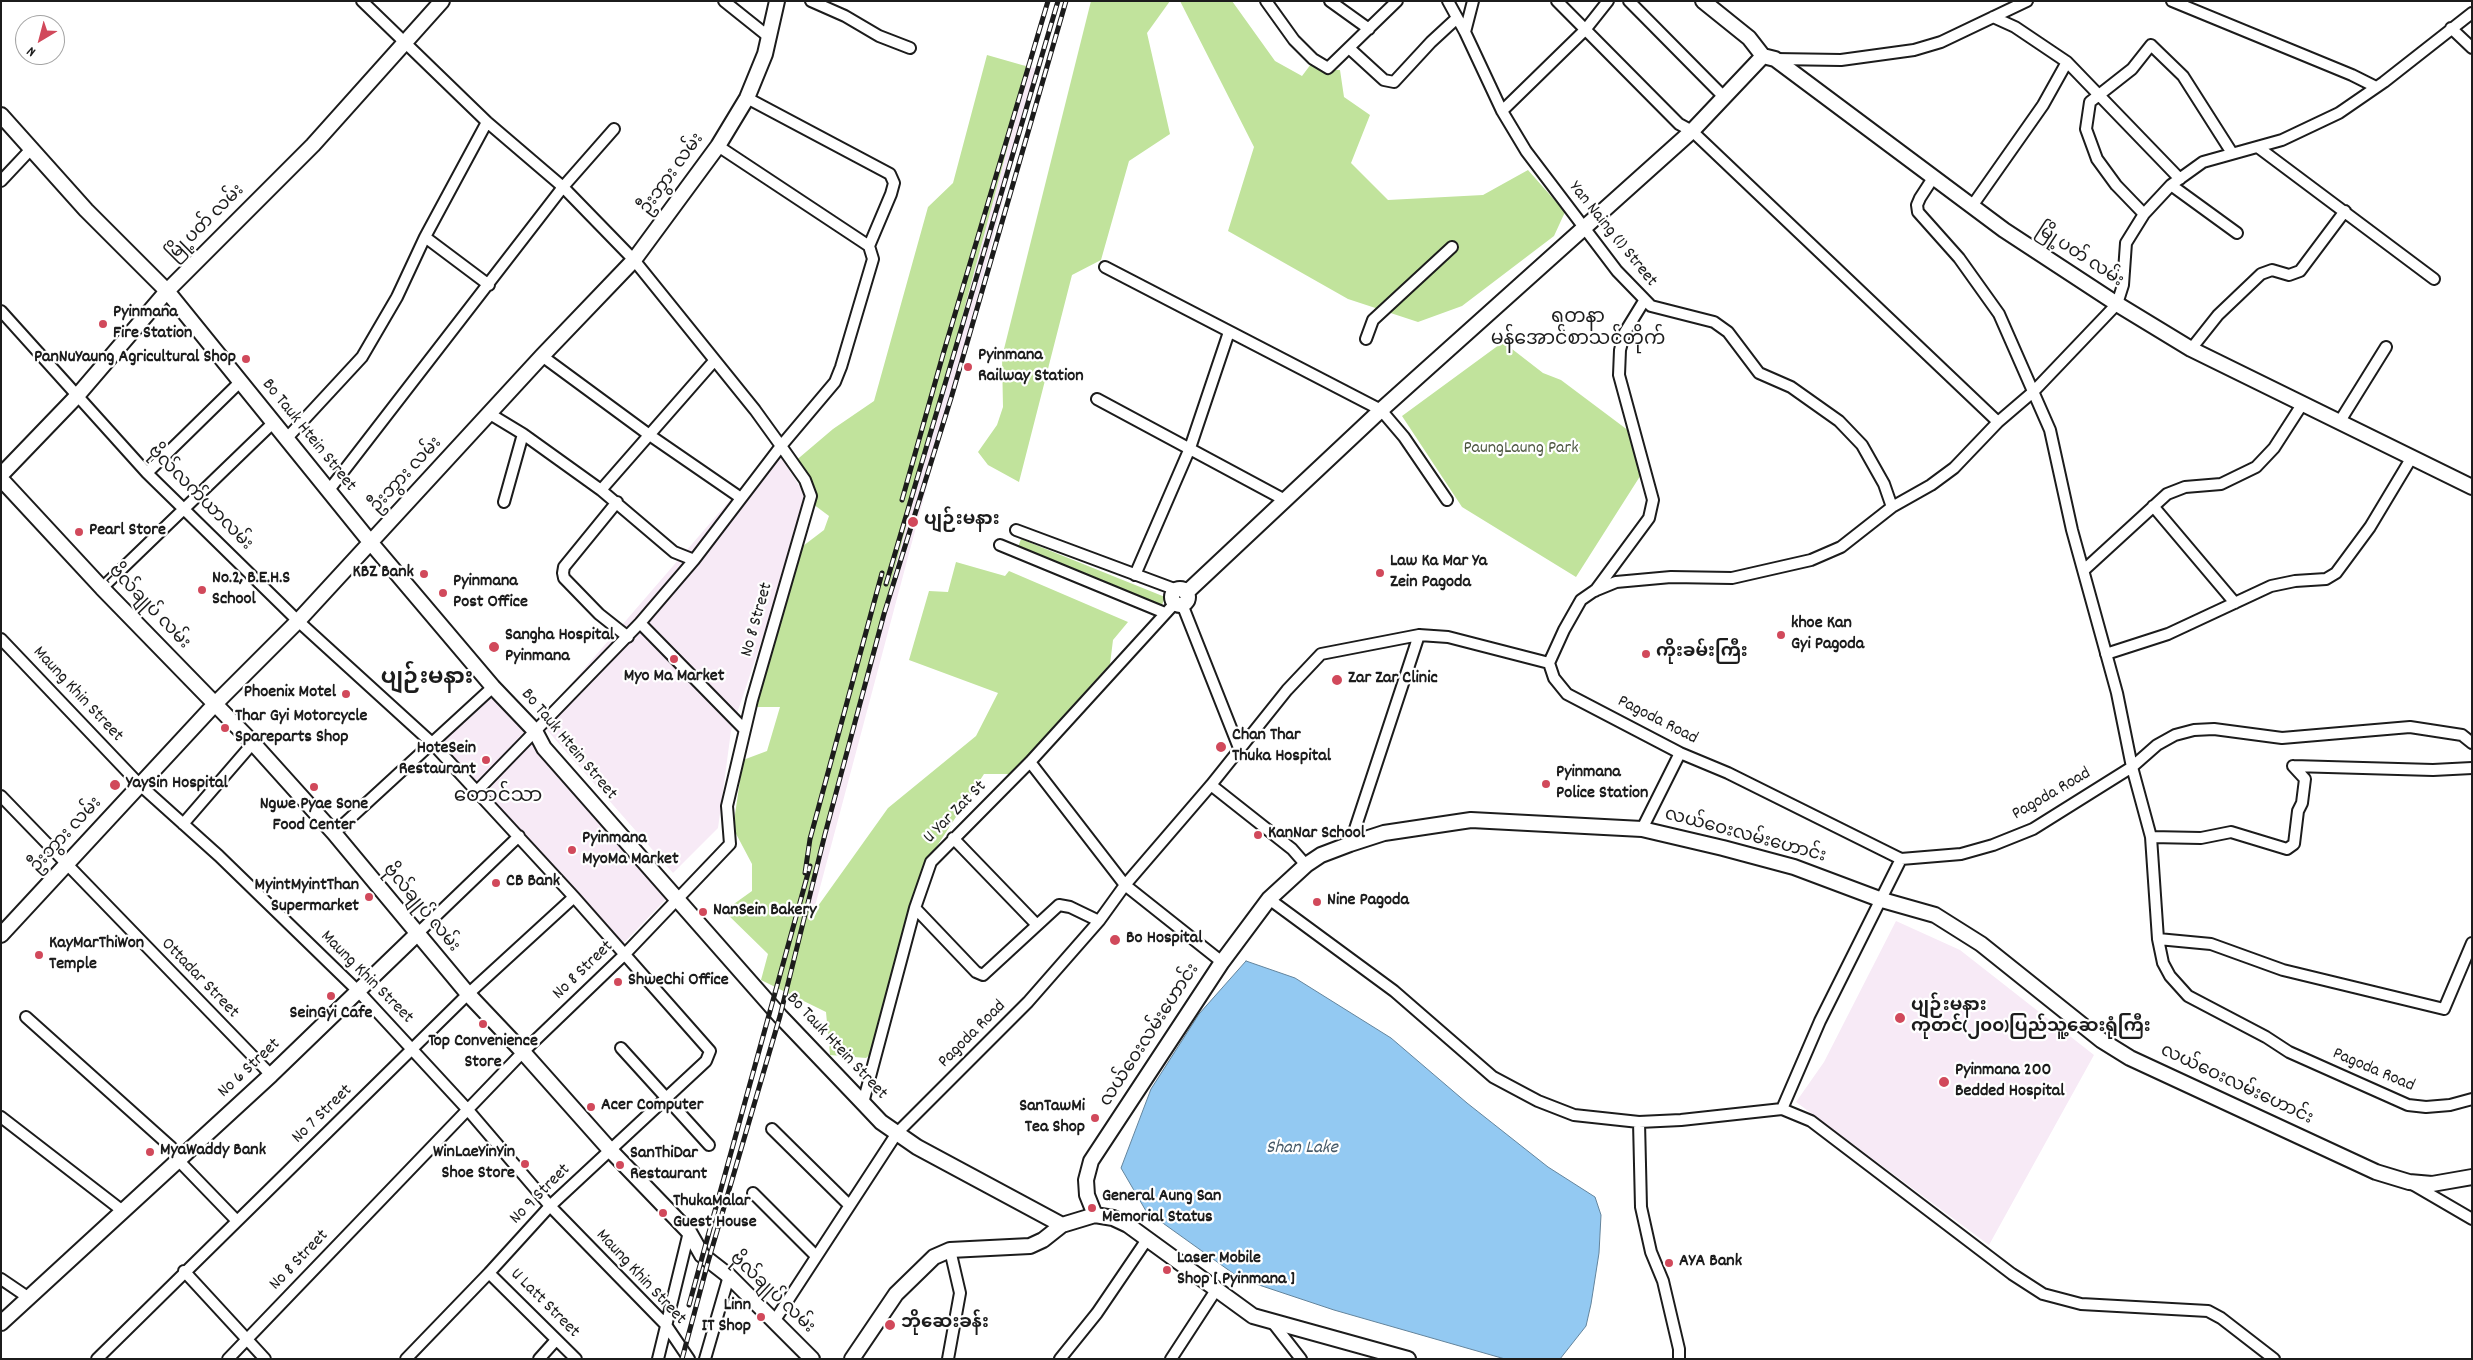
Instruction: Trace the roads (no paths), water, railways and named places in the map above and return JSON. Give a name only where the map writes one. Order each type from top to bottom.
[{"type":"street","name":"No 8 Street","points":[[228,1359],[523,1052],[624,955],[730,844],[727,806],[745,730],[809,507],[810,489],[781,446],[755,410],[634,260],[563,187],[487,122],[362,1]]},
{"type":"street","name":"မြို့ပတ် လမ်း","points":[[1,475],[77,396],[167,291],[313,144],[442,1]]},
{"type":"street","points":[[724,1],[769,37]]},
{"type":"street","name":"ဦးဘွား လမ်း","points":[[1,935],[215,704],[298,621],[542,356],[634,260],[718,146],[747,98],[756,81],[777,1]]},
{"type":"street","points":[[811,1],[845,16],[879,36],[910,48]]},
{"type":"street","points":[[1266,1],[1294,40],[1321,66],[1328,68],[1397,1]]},
{"type":"street","points":[[1330,1],[1369,29]]},
{"type":"street","name":"Yan Naing (1) Street","points":[[1448,1],[1465,32],[1502,111],[1526,151],[1583,229],[1644,301],[1656,309],[1714,322],[1728,332],[1760,373],[1791,387],[1839,421],[1862,445],[1884,484],[1892,507]]},
{"type":"street","points":[[1465,32],[1473,1]]},
{"type":"street","points":[[1558,1],[1679,124],[1692,131],[1998,422]]},
{"type":"street","points":[[1502,111],[1585,30],[1608,1]]},
{"type":"street","points":[[1629,1],[1724,97]]},
{"type":"street","points":[[1177,601],[1283,499],[1692,131],[1724,97],[1769,58],[1841,60],[1914,50],[1941,42],[2027,1]]},
{"type":"street","points":[[2172,1],[2352,75],[2376,87]]},
{"type":"street","name":"မြို့ပတ် လမ်း","points":[[1712,4],[1769,58],[2004,230],[2117,304],[2191,349],[2472,487]]},
{"type":"street","points":[[1549,663],[1564,630],[1581,600],[1594,591],[1616,582],[1671,577],[1732,578],[1811,560],[1841,547],[1892,507],[1931,485],[1954,468],[1998,422],[2033,392],[2117,304],[2123,285],[2126,243],[2144,214],[2175,182],[2203,162],[2232,153],[2259,148],[2299,133],[2339,113],[2472,13]]},
{"type":"street","points":[[1993,17],[2016,27],[2067,62],[2099,94],[2175,182],[2236,233]]},
{"type":"street","points":[[1349,48],[1384,80],[1394,82],[1431,42],[1458,18]]},
{"type":"street","points":[[2451,28],[2472,48]]},
{"type":"street","points":[[2144,214],[2116,185],[2091,147],[2086,129],[2090,102],[2132,68],[2151,45],[2183,76],[2232,153]]},
{"type":"street","points":[[1972,206],[2035,118],[2067,62]]},
{"type":"street","points":[[747,98],[890,174],[894,183],[891,194],[869,246]]},
{"type":"street","name":"Bo Tauk Htein Street","points":[[1,115],[86,210],[167,291],[371,543],[493,687],[535,731],[544,748],[780,1016],[863,1104],[881,1122],[897,1133],[1062,1225]]},
{"type":"street","points":[[286,438],[362,357],[397,298],[425,237],[487,122]]},
{"type":"street","points":[[329,490],[563,187],[614,129]]},
{"type":"street","points":[[477,791],[628,637],[694,560],[781,446],[831,386],[841,368],[873,259],[869,246],[718,146]]},
{"type":"street","points":[[1,181],[32,148]]},
{"type":"street","points":[[2259,148],[2434,279]]},
{"type":"street","name":"Pagoda Road","points":[[1934,178],[1920,198],[1917,205],[1918,212],[1959,258],[1999,314],[2050,430],[2132,767],[2151,837],[2158,940],[2163,963],[2170,976],[2188,996],[2289,1052],[2408,1105],[2426,1107],[2450,1105],[2472,1099]]},
{"type":"street","points":[[2191,349],[2218,316],[2261,274],[2272,270],[2289,275],[2300,271],[2345,211]]},
{"type":"street","points":[[425,237],[489,285]]},
{"type":"street","points":[[1366,339],[1373,320],[1452,247]]},
{"type":"street","points":[[1105,267],[1381,410],[1404,437],[1447,500]]},
{"type":"street","points":[[1594,591],[1648,518],[1653,500],[1619,375],[1620,350],[1625,332],[1644,301]]},
{"type":"street","name":"ဗိုလ်လက်ယာလမ်း","points":[[1,311],[147,473],[185,508],[298,621],[432,742],[574,897],[710,1051],[706,1061]]},
{"type":"street","points":[[1135,575],[1190,448],[1228,332]]},
{"type":"street","points":[[2340,421],[2386,347]]},
{"type":"street","points":[[542,356],[648,434],[741,498]]},
{"type":"street","points":[[601,490],[648,434],[714,361]]},
{"type":"street","points":[[147,473],[240,382]]},
{"type":"street","points":[[1097,399],[1283,499]]},
{"type":"street","points":[[2084,570],[2167,494],[2176,490],[2221,484],[2256,467],[2274,448],[2303,403]]},
{"type":"street","points":[[490,414],[523,434],[601,490],[674,552],[694,560]]},
{"type":"street","points":[[102,588],[274,422]]},
{"type":"street","points":[[504,502],[523,434]]},
{"type":"street","points":[[2106,654],[2168,634],[2271,586],[2295,581],[2326,580],[2336,574],[2370,527],[2412,457]]},
{"type":"street","name":"ဗိုလ်ချုပ် လမ်း","points":[[1,479],[102,588],[253,743],[334,834],[468,994],[523,1052],[611,1151],[689,1232],[702,1255],[729,1276],[812,1359]]},
{"type":"street","points":[[617,502],[564,567],[563,573],[564,578],[599,614],[628,637]]},
{"type":"street","points":[[2153,506],[2235,604]]},
{"type":"street","points":[[1016,530],[1135,575],[1177,601],[1239,748]]},
{"type":"street","points":[[1000,545],[1177,601]]},
{"type":"street","name":"U Yar Zat St","points":[[863,1104],[916,908],[931,862],[1030,762],[1177,601]]},
{"type":"street","points":[[640,623],[745,730]]},
{"type":"street","points":[[1350,844],[1420,635]]},
{"type":"street","name":"Pagoda Road","points":[[774,1320],[897,1133],[1028,1002],[1099,921],[1124,885],[1211,785],[1239,748],[1320,654],[1420,635],[1448,637],[1549,663],[1554,678],[1567,694],[1680,753],[1728,773],[1901,859],[1961,854],[1993,845],[2033,829],[2132,767],[2157,746],[2175,735],[2194,730],[2214,730],[2282,738],[2410,726],[2462,735],[2472,743]]},
{"type":"street","name":"Maung Khin Street","points":[[1,639],[140,785],[359,992],[468,1110],[550,1206],[666,1325],[689,1359]]},
{"type":"street","points":[[334,834],[493,687]]},
{"type":"street","points":[[183,824],[253,743]]},
{"type":"street","points":[[1642,829],[1680,753]]},
{"type":"street","points":[[1030,762],[1124,885],[1222,962]]},
{"type":"street","points":[[2151,837],[2201,838],[2231,832],[2287,849],[2294,844],[2298,811],[2302,803],[2305,779],[2292,766],[2433,770],[2472,768]]},
{"type":"street","points":[[1211,785],[1292,849],[1306,864]]},
{"type":"street","name":"Ottadar Street","points":[[1,796],[65,865],[271,1075]]},
{"type":"street","name":"လယ်ဝေးလမ်းဟောင်း","points":[[1095,1215],[1087,1194],[1086,1180],[1091,1161],[1222,962],[1269,899],[1306,864],[1321,855],[1384,832],[1471,820],[1642,829],[1794,867],[1882,900],[1935,915],[1960,929],[2115,1050],[2376,1172],[2409,1182],[2432,1184],[2472,1177]]},
{"type":"street","name":"No 6 Street","points":[[1,1323],[271,1075],[519,836]]},
{"type":"street","points":[[953,838],[1037,925]]},
{"type":"street","points":[[1782,1109],[1820,1021],[1901,859]]},
{"type":"street","name":"No 7 Street","points":[[98,1359],[184,1271],[414,1050],[468,994],[574,897]]},
{"type":"street","points":[[1269,899],[1394,990],[1493,1077],[1538,1101],[1574,1115],[1639,1122],[1717,1117],[1782,1109],[1811,1121],[2012,1274],[2043,1294],[2081,1304],[2208,1312],[2222,1318],[2274,1359]]},
{"type":"street","points":[[916,908],[980,974],[985,973],[1059,906],[1070,907],[1099,921]]},
{"type":"street","points":[[2158,940],[2211,944],[2283,970],[2444,1009],[2472,943]]},
{"type":"street","points":[[26,1018],[171,1147],[179,1161],[237,1220]]},
{"type":"street","points":[[621,1048],[709,1145]]},
{"type":"street","name":"No 9 Street","points":[[406,1359],[490,1273],[550,1206],[706,1061]]},
{"type":"street","points":[[1,1117],[124,1212]]},
{"type":"street","points":[[1639,1122],[1641,1206],[1651,1252],[1665,1289],[1680,1349],[1679,1359]]},
{"type":"street","points":[[772,1128],[849,1205]]},
{"type":"street","points":[[2409,1182],[2472,1219]]},
{"type":"street","points":[[753,1193],[816,1256]]},
{"type":"street","points":[[852,1359],[896,1294],[934,1257],[950,1250],[1030,1246],[1043,1240],[1062,1225],[1095,1215],[1113,1218],[1148,1238],[1248,1314],[1273,1323],[1408,1359]]},
{"type":"street","points":[[658,1359],[689,1232]]},
{"type":"street","points":[[1060,1359],[1097,1313],[1148,1238]]},
{"type":"street","points":[[948,1359],[960,1294],[950,1250]]},
{"type":"street","points":[[184,1271],[265,1359]]},
{"type":"street","name":"U Latt Street","points":[[490,1273],[576,1359]]},
{"type":"street","points":[[705,1359],[729,1276]]},
{"type":"street","points":[[1,1279],[29,1298]]},
{"type":"street","points":[[1171,1359],[1216,1290]]},
{"type":"street","points":[[1273,1323],[1301,1359]]},
{"type":"street","points":[[540,1359],[556,1340]]},
{"type":"water","name":"Shan Lake","points":[[1246,961],[1295,978],[1391,1038],[1467,1103],[1548,1167],[1595,1197],[1601,1215],[1599,1253],[1591,1304],[1586,1326],[1560,1359],[1505,1359],[1334,1310],[1241,1279],[1146,1211],[1121,1168],[1151,1089],[1199,1014]]},
{"type":"railway","points":[[902,500],[944,351],[1048,1]]},
{"type":"railway","points":[[886,584],[1058,1]]},
{"type":"railway","points":[[682,1359],[708,1262],[780,1016],[825,834],[884,614],[952,395],[1066,1]]},
{"type":"railway","points":[[805,873],[810,839],[882,573]]},
{"type":"railway","points":[[689,1305],[810,866]]},
{"type":"place","name":"Pyinmana Fire Station","points":[[103,324]]},
{"type":"place","name":"PanNuYaung Agricultural Shop","points":[[246,359]]},
{"type":"place","name":"Pyinmana Railway Station","points":[[968,367]]},
{"type":"place","name":"ပျဉ်းမနား","points":[[913,522]]},
{"type":"place","name":"Pearl Store","points":[[79,532]]},
{"type":"place","name":"Law Ka Mar Ya Zein Pagoda","points":[[1380,573]]},
{"type":"place","name":"KBZ Bank","points":[[424,574]]},
{"type":"place","name":"No.2, B.E.H.S School","points":[[202,590]]},
{"type":"place","name":"Pyinmana Post Office","points":[[443,593]]},
{"type":"place","name":"khoe Kan Gyi Pagoda","points":[[1781,635]]},
{"type":"place","name":"Sangha Hospital Pyinmana","points":[[494,647]]},
{"type":"place","name":"ကိုးခမ်းကြီး","points":[[1646,654]]},
{"type":"place","name":"Myo Ma Market","points":[[674,659]]},
{"type":"place","name":"Zar Zar Clinic","points":[[1337,680]]},
{"type":"place","name":"Phoenix Motel","points":[[346,694]]},
{"type":"place","name":"Thar Gyi Motorcycle Spareparts Shop","points":[[225,728]]},
{"type":"place","name":"Chan Thar Thuka Hospital","points":[[1221,747]]},
{"type":"place","name":"HoteSein Restaurant","points":[[486,760]]},
{"type":"place","name":"Pyinmana Police Station","points":[[1546,784]]},
{"type":"place","name":"YaySin Hospital","points":[[115,785]]},
{"type":"place","name":"Ngwe Pyae Sone Food Center","points":[[314,787]]},
{"type":"place","name":"KanNar School","points":[[1258,835]]},
{"type":"place","name":"Pyinmana MyoMa Market","points":[[572,850]]},
{"type":"place","name":"CB Bank","points":[[496,883]]},
{"type":"place","name":"MyintMyintThan Supermarket","points":[[369,897]]},
{"type":"place","name":"Nine Pagoda","points":[[1317,902]]},
{"type":"place","name":"NanSein Bakery","points":[[703,912]]},
{"type":"place","name":"Bo Hospital","points":[[1115,940]]},
{"type":"place","name":"KayMarThiWon Temple","points":[[39,955]]},
{"type":"place","name":"ShweChi Office","points":[[618,982]]},
{"type":"place","name":"SeinGyi Cafe","points":[[331,996]]},
{"type":"place","name":"ပျဉ်းမနား ကုတင်(၂၀၀)ပြည်သူ့ဆေးရုံကြီး","points":[[1900,1018]]},
{"type":"place","name":"Top Convenience Store","points":[[483,1024]]},
{"type":"place","name":"Pyinmana 200 Bedded Hospital","points":[[1944,1082]]},
{"type":"place","name":"Acer Computer","points":[[591,1107]]},
{"type":"place","name":"SanTawMi Tea Shop","points":[[1095,1118]]},
{"type":"place","name":"MyaWaddy Bank","points":[[150,1152]]},
{"type":"place","name":"WinLaeYinYin Shoe Store","points":[[525,1164]]},
{"type":"place","name":"SanThiDar Restaurant","points":[[620,1165]]},
{"type":"place","name":"General Aung San Memorial Status","points":[[1092,1208]]},
{"type":"place","name":"ThukaMalar Guest House","points":[[663,1213]]},
{"type":"place","name":"AYA Bank","points":[[1669,1263]]},
{"type":"place","name":"Laser Mobile Shop [ Pyinmana ]","points":[[1167,1270]]},
{"type":"place","name":"Linn IT Shop","points":[[761,1317]]},
{"type":"place","name":"ဘိုဆေးခန်း","points":[[890,1325]]},
{"type":"district","name":"ရတနာ မန်အောင်စာသင်တိုက်","points":[[1578,330]]},
{"type":"district","name":"ပျဉ်းမနား","points":[[427,680]]},
{"type":"district","name":"တောင်သာ","points":[[498,798]]},
{"type":"park label","name":"PaungLaung Park","points":[[1521,450]]}]
